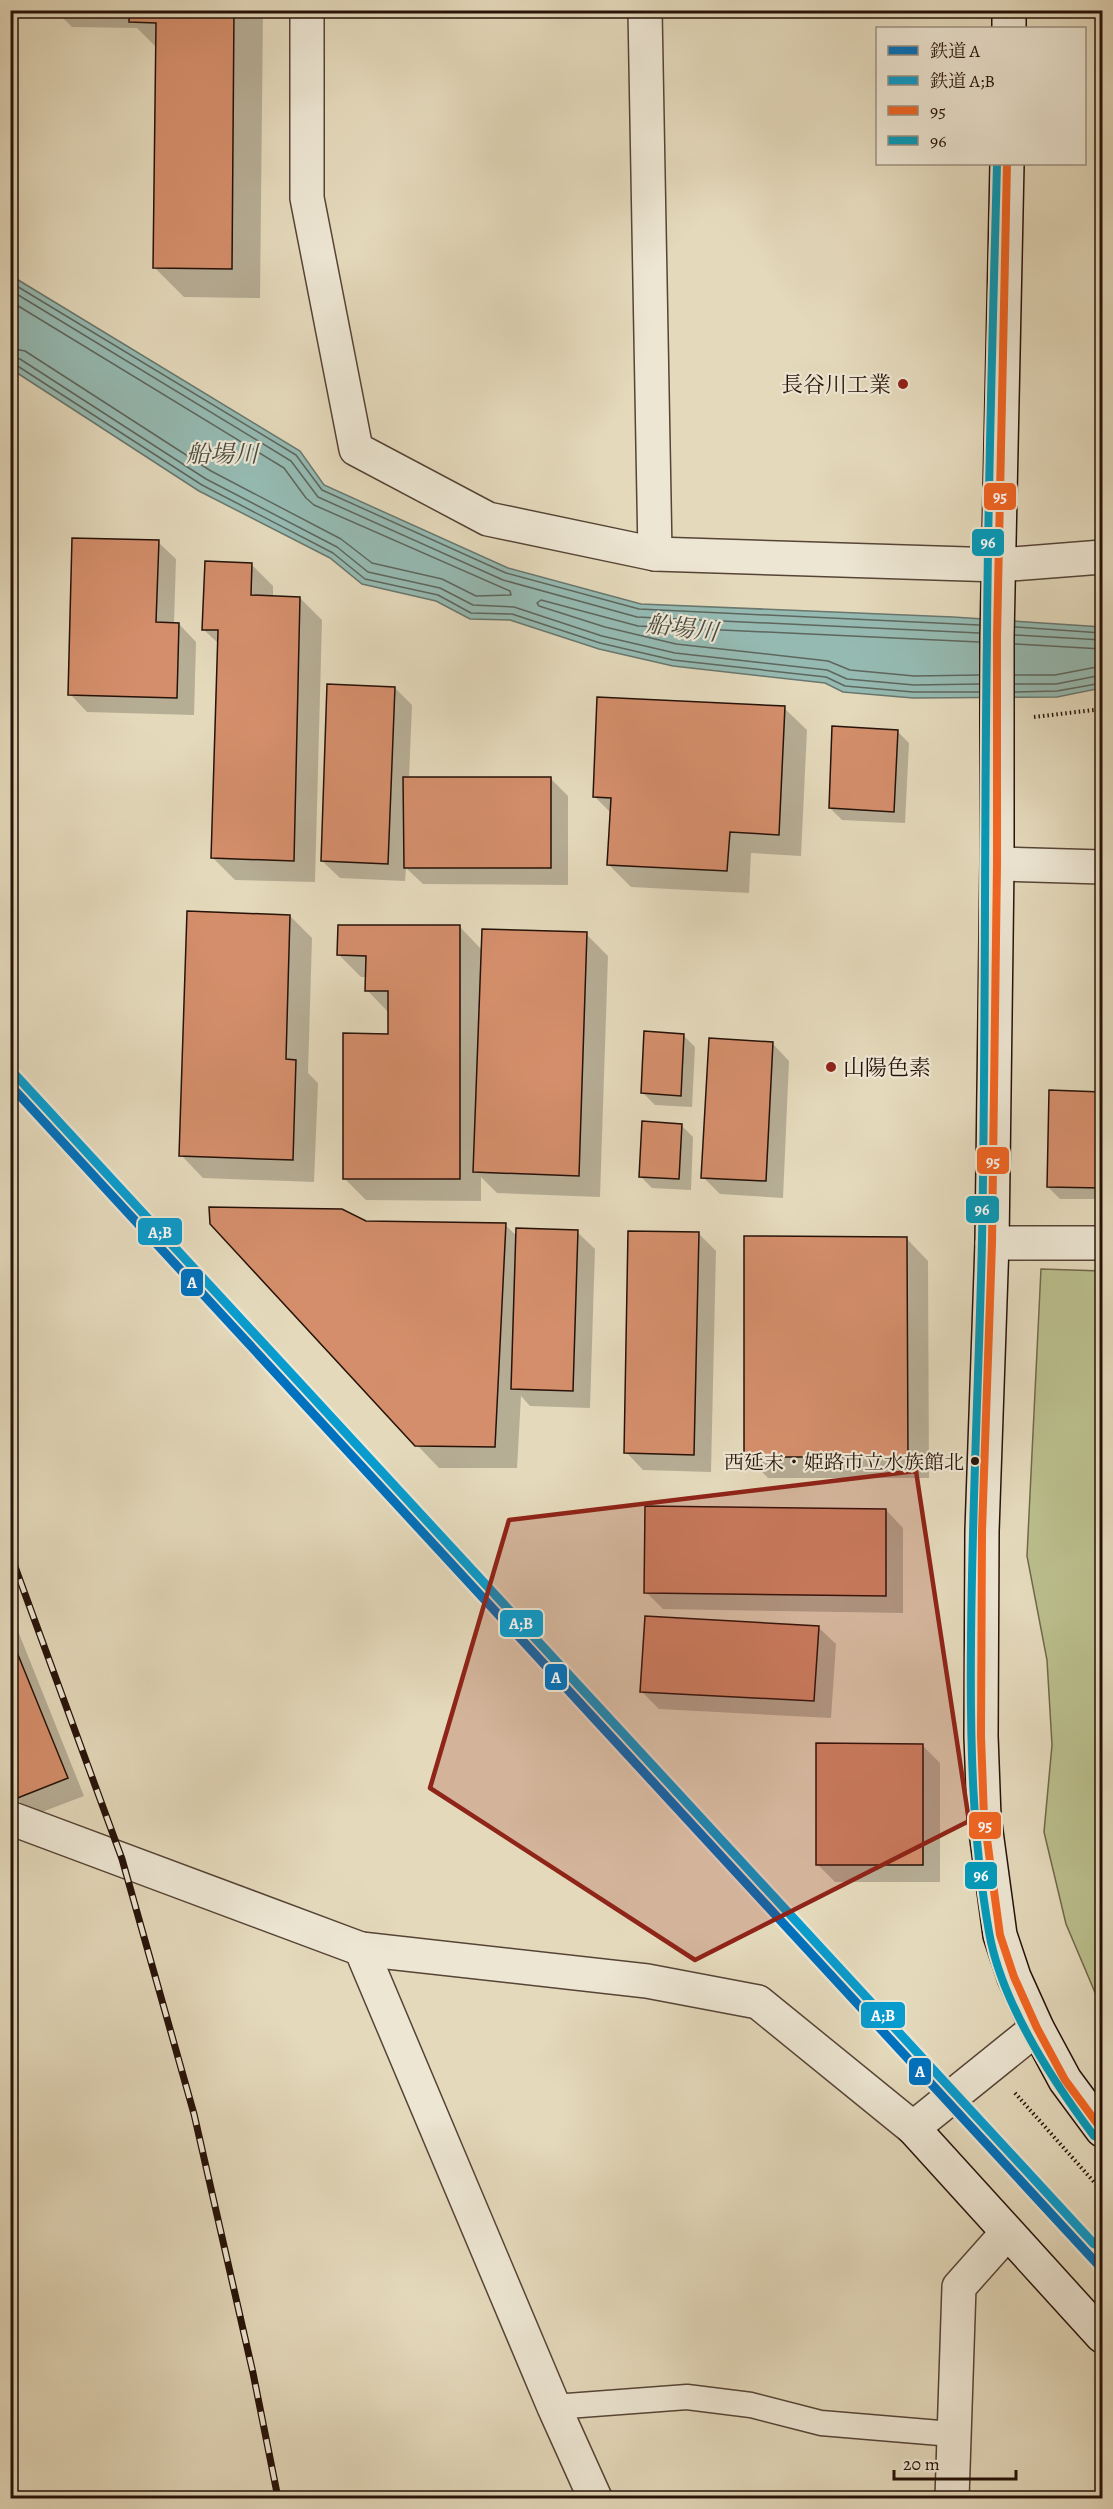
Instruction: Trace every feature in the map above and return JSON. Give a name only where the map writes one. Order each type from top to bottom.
[{"type":"street","points":[[307,10],[307,198],[356,449],[488,519],[655,554],[999,566],[1102,557]]},
{"type":"street","points":[[645,10],[655,554]]},
{"type":"street","points":[[1009,27],[1010,10]]},
{"type":"street","points":[[1006,165],[992,1243],[982,1531],[981,1736],[984,1817],[1000,1935],[1014,1977],[1036,2028],[1065,2080],[1102,2130]]},
{"type":"street","points":[[997,864],[1102,867]]},
{"type":"street","points":[[992,1243],[1102,1243]]},
{"type":"street","points":[[10,1818],[361,1949],[647,1981],[758,2002],[913,2128],[1102,2337]]},
{"type":"street","points":[[361,1949],[595,2499]]},
{"type":"street","points":[[913,2128],[1036,2028]]},
{"type":"street","points":[[952,2499],[952,2434],[959,2287],[1007,2233]]},
{"type":"lane","points":[[554,2407],[687,2397],[751,2405],[821,2423],[952,2434]]},
{"type":"path","points":[[998,722],[1102,709]]},
{"type":"path","points":[[987,2069],[1023,2100],[1055,2140],[1102,2191]]},
{"type":"highlighted area","points":[[916,1471],[969,1821],[695,1960],[430,1788],[509,1520]]},
{"type":"green space","points":[[1041,1269],[1102,1271],[1102,2009],[1066,1924],[1044,1832],[1052,1745],[1047,1660],[1027,1556]]},
{"type":"water","name":"船場川","points":[[10,275],[300,451],[324,485],[508,568],[641,604],[953,617],[1102,627],[1102,688],[1057,697],[913,698],[843,692],[825,683],[673,666],[599,649],[510,620],[470,619],[436,601],[362,584],[330,558],[199,491],[11,369]]},
{"type":"building","points":[[129,10],[234,10],[232,269],[153,268],[156,23],[129,22]]},
{"type":"building","points":[[72,538],[159,540],[156,622],[179,623],[177,698],[68,695]]},
{"type":"building","points":[[205,561],[252,563],[251,595],[300,597],[294,861],[211,858],[218,630],[202,630]]},
{"type":"building","points":[[327,684],[395,687],[388,864],[321,861]]},
{"type":"building","points":[[597,697],[785,706],[779,835],[730,832],[727,871],[607,865],[611,798],[593,797]]},
{"type":"building","points":[[832,726],[898,730],[894,812],[829,808]]},
{"type":"building","points":[[403,777],[551,777],[551,868],[404,868]]},
{"type":"building","points":[[187,911],[290,915],[286,1059],[296,1060],[293,1160],[179,1156]]},
{"type":"building","points":[[338,925],[460,925],[460,1179],[343,1179],[343,1033],[388,1034],[388,991],[365,991],[366,956],[337,955]]},
{"type":"building","points":[[482,929],[587,932],[579,1176],[473,1172]]},
{"type":"building","points":[[644,1031],[684,1034],[681,1096],[641,1093]]},
{"type":"building","points":[[709,1038],[773,1042],[766,1181],[701,1178]]},
{"type":"building","points":[[1049,1090],[1102,1092],[1102,1188],[1047,1187]]},
{"type":"building","points":[[642,1121],[682,1124],[679,1179],[639,1177]]},
{"type":"building","points":[[209,1207],[342,1209],[366,1221],[506,1223],[495,1447],[415,1446],[210,1224]]},
{"type":"building","points":[[516,1228],[578,1230],[573,1391],[511,1389]]},
{"type":"building","points":[[628,1231],[699,1232],[694,1455],[624,1453]]},
{"type":"building","points":[[744,1236],[907,1237],[908,1457],[744,1457]]},
{"type":"building","points":[[645,1506],[886,1509],[886,1596],[644,1593]]},
{"type":"building","points":[[645,1616],[819,1626],[814,1701],[640,1692]]},
{"type":"building","points":[[10,1635],[68,1778],[15,1799],[10,1787]]},
{"type":"building","points":[[816,1743],[923,1744],[923,1865],[816,1865]]},
{"type":"railway","points":[[10,1553],[122,1859],[194,2114],[253,2373],[278,2498]]},
{"type":"rail line","name":"A;B","points":[[10,1069],[1094,2244]]},
{"type":"rail line","name":"A","points":[[10,1085],[1102,2269]]},
{"type":"transit line","name":"96","points":[[997,165],[988,577],[982,1239],[972,1591],[973,1787],[983,1896],[995,1958],[1016,2012],[1030,2039],[1094,2136]]},
{"type":"transit line","name":"95","points":[[1007,165],[997,637],[997,864],[992,1243],[982,1531],[981,1736],[984,1817],[1000,1935],[1014,1977],[1037,2028],[1065,2080],[1102,2130]]},
{"type":"place","name":"長谷川工業","points":[[903,384]]},
{"type":"place","name":"山陽色素","points":[[831,1067]]},
{"type":"place","name":"西延末・姫路市立水族館北","points":[[975,1461]]}]
